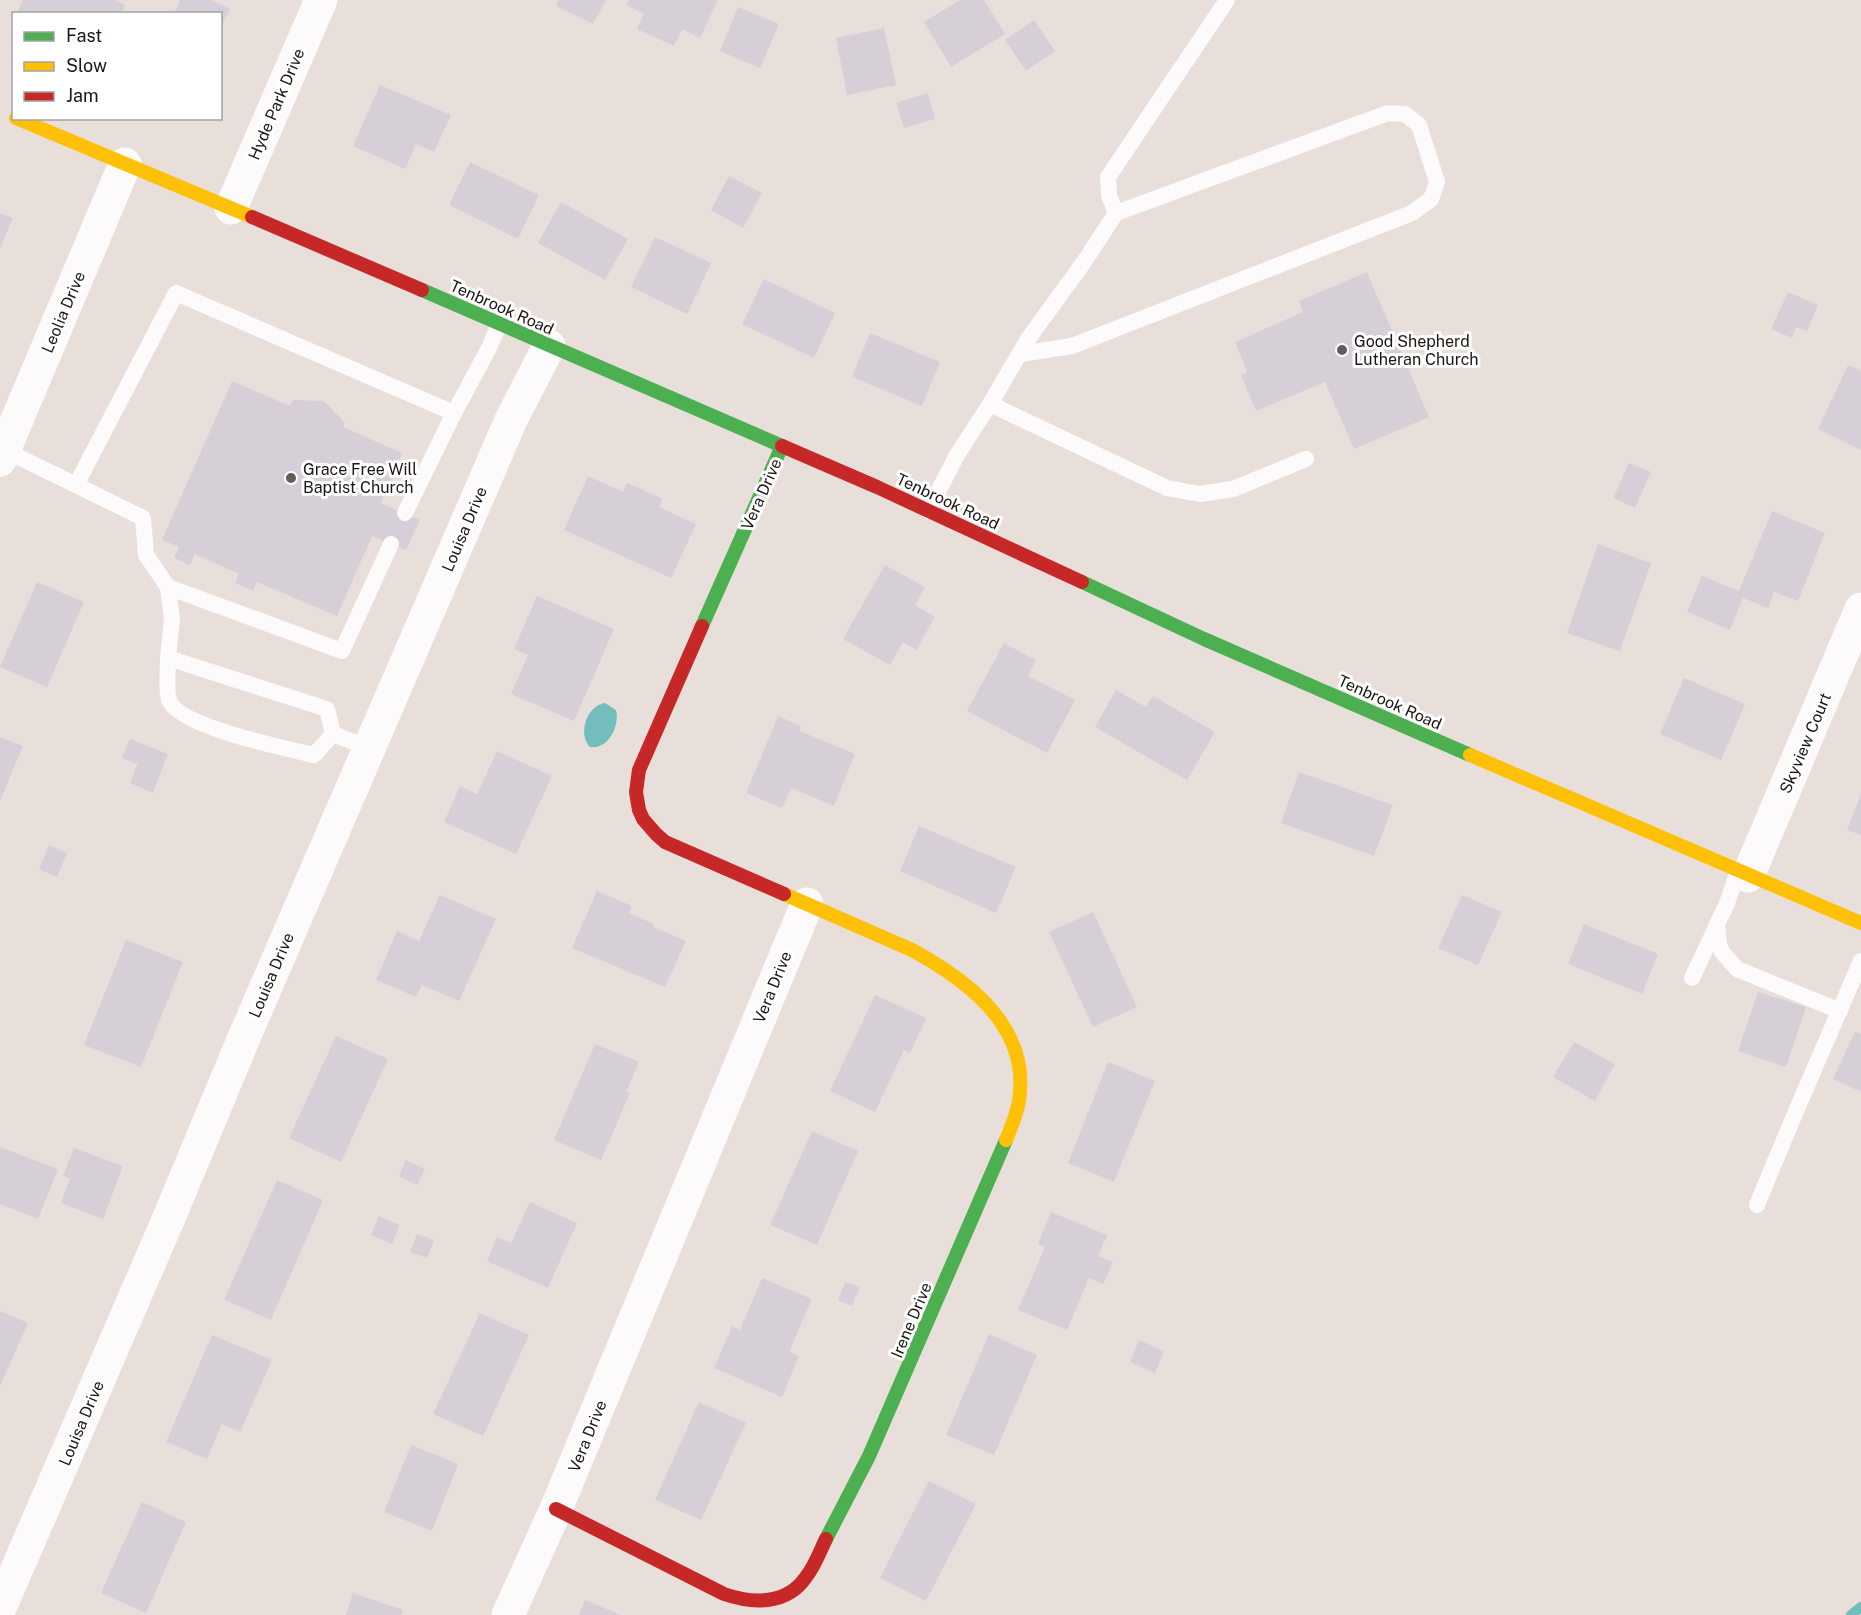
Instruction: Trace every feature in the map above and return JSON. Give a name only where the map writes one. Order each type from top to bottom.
[{"type":"street","name":"Hyde Park Drive","points":[[231,208],[321,0]]},
{"type":"street","name":"Tenbrook Road","points":[[20,120],[231,208],[782,446],[1204,639],[1861,923]]},
{"type":"street","name":"Leolia Drive","points":[[2,455],[125,164]]},
{"type":"street","name":"Louisa Drive","points":[[0,1608],[511,420],[549,346]]},
{"type":"street","name":"Vera Drive","points":[[508,1615],[556,1509],[807,904],[665,842],[650,831],[639,814],[634,792],[639,770],[782,446]]},
{"type":"street","name":"Skyview Court","points":[[1743,873],[1861,609]]},
{"type":"street","name":"Irene Drive","points":[[556,1509],[741,1601],[757,1603],[777,1599],[793,1590],[806,1578],[869,1456],[998,1159],[1015,1115],[1020,1093],[1020,1075],[1016,1052],[997,1015],[980,995],[934,961],[807,904]]},
{"type":"lane","points":[[1116,213],[1109,195],[1108,177],[1227,0]]},
{"type":"lane","points":[[928,511],[957,455],[1020,354],[1116,213],[1388,113],[1404,114],[1419,125],[1437,182],[1431,199],[1412,213],[1072,346],[1020,354]]},
{"type":"lane","points":[[76,485],[176,293],[454,413]]},
{"type":"lane","points":[[405,513],[499,324]]},
{"type":"lane","points":[[990,404],[1167,488],[1200,494],[1233,489],[1306,459]]},
{"type":"lane","points":[[2,455],[76,485],[143,518],[146,555],[168,587],[172,619],[168,658],[169,701],[179,713],[242,738],[314,755],[333,734]]},
{"type":"lane","points":[[168,587],[342,651],[391,544]]},
{"type":"lane","points":[[168,658],[327,710],[333,734]]},
{"type":"lane","points":[[333,734],[369,748]]},
{"type":"lane","points":[[1692,978],[1743,873]]},
{"type":"lane","points":[[1717,924],[1722,952],[1737,969],[1840,1011]]},
{"type":"lane","points":[[1757,1205],[1809,1078],[1861,961]]},
{"type":"water","points":[[605,703],[616,710],[614,730],[602,745],[590,747],[584,735],[586,721],[593,709]]},
{"type":"building","points":[[23,0],[115,0],[125,5],[122,12],[17,12]]},
{"type":"building","points":[[180,0],[211,0],[230,9],[222,25],[222,12],[175,12]]},
{"type":"building","points":[[559,0],[606,0],[593,24],[556,6]]},
{"type":"building","points":[[629,0],[718,0],[700,38],[682,29],[674,46],[637,29],[644,14],[626,5]]},
{"type":"building","points":[[960,0],[984,0],[1005,34],[951,67],[924,22]]},
{"type":"building","points":[[738,7],[779,24],[760,68],[720,51]]},
{"type":"building","points":[[1034,20],[1055,51],[1026,71],[1005,40]]},
{"type":"building","points":[[884,28],[896,85],[847,95],[836,38]]},
{"type":"building","points":[[380,85],[451,115],[434,152],[416,144],[405,169],[353,146]]},
{"type":"building","points":[[928,93],[935,119],[904,128],[896,103]]},
{"type":"building","points":[[470,162],[539,195],[518,239],[449,205]]},
{"type":"building","points":[[729,176],[762,193],[743,228],[711,210]]},
{"type":"building","points":[[561,202],[628,239],[605,280],[538,243]]},
{"type":"building","points":[[0,213],[13,218],[0,248]]},
{"type":"building","points":[[655,237],[711,263],[687,314],[631,287]]},
{"type":"building","points":[[1367,272],[1429,417],[1354,449],[1325,382],[1256,411],[1241,375],[1247,372],[1235,342],[1303,312],[1299,301]]},
{"type":"building","points":[[764,279],[835,313],[814,358],[742,324]]},
{"type":"building","points":[[1788,292],[1818,305],[1807,331],[1796,327],[1792,338],[1771,329]]},
{"type":"building","points":[[870,333],[940,362],[922,406],[852,377]]},
{"type":"building","points":[[1848,365],[1861,371],[1861,450],[1818,429]]},
{"type":"building","name":"Grace Free Will Baptist Church","points":[[232,381],[290,406],[293,400],[324,401],[345,423],[343,427],[402,453],[381,503],[420,520],[406,550],[372,536],[337,616],[257,582],[253,591],[235,583],[239,574],[195,554],[190,565],[174,558],[179,547],[162,540]]},
{"type":"building","points":[[1629,463],[1651,472],[1635,508],[1613,498]]},
{"type":"building","points":[[588,476],[623,492],[627,483],[663,499],[659,507],[696,524],[671,578],[564,530]]},
{"type":"building","points":[[1772,511],[1825,533],[1798,601],[1774,592],[1768,608],[1743,598],[1730,630],[1687,612],[1702,576],[1739,591]]},
{"type":"building","points":[[1598,544],[1651,563],[1620,651],[1567,633]]},
{"type":"building","points":[[885,565],[925,587],[915,605],[935,617],[916,650],[903,642],[890,665],[843,639]]},
{"type":"building","points":[[37,582],[84,602],[47,687],[0,667]]},
{"type":"building","points":[[537,596],[614,629],[574,721],[511,694],[528,655],[514,649]]},
{"type":"building","points":[[1004,643],[1036,660],[1028,676],[1075,700],[1047,753],[967,711]]},
{"type":"building","points":[[1684,678],[1745,704],[1721,760],[1660,734]]},
{"type":"building","points":[[1116,690],[1146,707],[1153,696],[1215,732],[1187,780],[1095,727]]},
{"type":"building","points":[[778,716],[801,726],[800,731],[855,754],[834,806],[791,788],[782,808],[746,793]]},
{"type":"building","points":[[0,737],[23,746],[0,801]]},
{"type":"building","points":[[130,739],[168,754],[153,793],[130,783],[140,758],[137,764],[122,758]]},
{"type":"building","points":[[497,751],[552,776],[516,854],[444,822],[460,786],[477,794]]},
{"type":"building","points":[[1299,772],[1393,805],[1374,856],[1281,823]]},
{"type":"building","points":[[1861,794],[1861,835],[1847,830]]},
{"type":"building","points":[[919,826],[1016,867],[996,913],[900,871]]},
{"type":"building","points":[[49,845],[67,853],[57,877],[39,869]]},
{"type":"building","points":[[597,891],[632,906],[629,913],[654,924],[653,927],[686,941],[665,987],[572,948]]},
{"type":"building","points":[[440,895],[496,919],[459,1001],[422,985],[416,997],[376,980],[397,931],[419,941]]},
{"type":"building","points":[[1462,895],[1502,912],[1478,965],[1438,948]]},
{"type":"building","points":[[1093,912],[1137,1007],[1093,1027],[1049,932]]},
{"type":"building","points":[[1584,924],[1658,954],[1642,994],[1568,964]]},
{"type":"building","points":[[126,940],[183,962],[141,1067],[84,1045]]},
{"type":"building","points":[[1758,992],[1806,1007],[1786,1067],[1738,1051]]},
{"type":"building","points":[[875,995],[926,1018],[910,1053],[904,1050],[875,1112],[830,1091]]},
{"type":"building","points":[[1855,1032],[1861,1034],[1861,1092],[1833,1079]]},
{"type":"building","points":[[336,1036],[388,1059],[341,1162],[289,1138]]},
{"type":"building","points":[[1574,1042],[1615,1064],[1595,1101],[1553,1077]]},
{"type":"building","points":[[595,1044],[639,1062],[626,1092],[630,1093],[601,1160],[554,1140]]},
{"type":"building","points":[[1108,1062],[1155,1081],[1114,1182],[1068,1163]]},
{"type":"building","points":[[812,1131],[858,1151],[817,1245],[770,1225]]},
{"type":"building","points":[[0,1147],[58,1169],[38,1219],[0,1204]]},
{"type":"building","points":[[74,1148],[123,1166],[103,1219],[61,1203],[70,1179],[63,1176]]},
{"type":"building","points":[[406,1160],[425,1169],[417,1185],[399,1176]]},
{"type":"building","points":[[277,1180],[323,1200],[271,1320],[224,1300]]},
{"type":"building","points":[[530,1202],[577,1223],[548,1288],[487,1261],[497,1237],[511,1243]]},
{"type":"building","points":[[1051,1212],[1107,1235],[1098,1256],[1113,1262],[1103,1284],[1089,1278],[1067,1330],[1018,1310],[1045,1247],[1038,1244]]},
{"type":"building","points":[[379,1216],[400,1225],[392,1244],[371,1235]]},
{"type":"building","points":[[417,1234],[434,1240],[427,1258],[410,1252]]},
{"type":"building","points":[[762,1278],[812,1299],[789,1352],[799,1356],[782,1397],[714,1368],[732,1326],[740,1330]]},
{"type":"building","points":[[845,1282],[860,1287],[852,1306],[838,1300]]},
{"type":"building","points":[[0,1311],[28,1323],[0,1386]]},
{"type":"building","points":[[480,1313],[529,1335],[483,1436],[433,1414]]},
{"type":"building","points":[[989,1334],[1037,1355],[994,1455],[946,1435]]},
{"type":"building","points":[[212,1335],[272,1360],[240,1432],[222,1424],[207,1459],[166,1442]]},
{"type":"building","points":[[1139,1340],[1164,1351],[1155,1373],[1130,1362]]},
{"type":"building","points":[[699,1402],[746,1423],[701,1520],[655,1500]]},
{"type":"building","points":[[411,1445],[458,1464],[432,1531],[384,1512]]},
{"type":"building","points":[[929,1481],[976,1504],[926,1601],[880,1578]]},
{"type":"building","points":[[142,1502],[186,1522],[146,1613],[101,1593]]},
{"type":"building","points":[[353,1593],[403,1610],[401,1615],[346,1615]]},
{"type":"building","points":[[585,1600],[621,1615],[579,1615]]},
{"type":"waterway","points":[[1851,1615],[1861,1607]]},
{"type":"traffic: fast","points":[[422,290],[782,446]]},
{"type":"traffic: fast","points":[[702,626],[782,446]]},
{"type":"traffic: fast","points":[[1082,582],[1204,639],[1470,755]]},
{"type":"traffic: fast","points":[[826,1539],[869,1456],[1006,1140]]},
{"type":"traffic: slow","points":[[21,120],[252,217]]},
{"type":"traffic: slow","points":[[1470,755],[1861,923]]},
{"type":"traffic: slow","points":[[784,894],[912,950],[952,975],[988,1006],[1002,1024],[1013,1045],[1019,1067],[1018,1105],[1006,1140]]},
{"type":"traffic: jam","points":[[252,217],[422,290]]},
{"type":"traffic: jam","points":[[782,446],[877,487],[1082,582]]},
{"type":"traffic: jam","points":[[702,626],[639,770],[636,792],[639,810],[643,819],[665,842],[784,894]]},
{"type":"traffic: jam","points":[[556,1509],[724,1594],[746,1600],[769,1600],[789,1593],[806,1577],[826,1539]]},
{"type":"place","name":"Good Shepherd Lutheran Church","points":[[1342,350]]},
{"type":"place","name":"Grace Free Will Baptist Church","points":[[291,478]]}]
